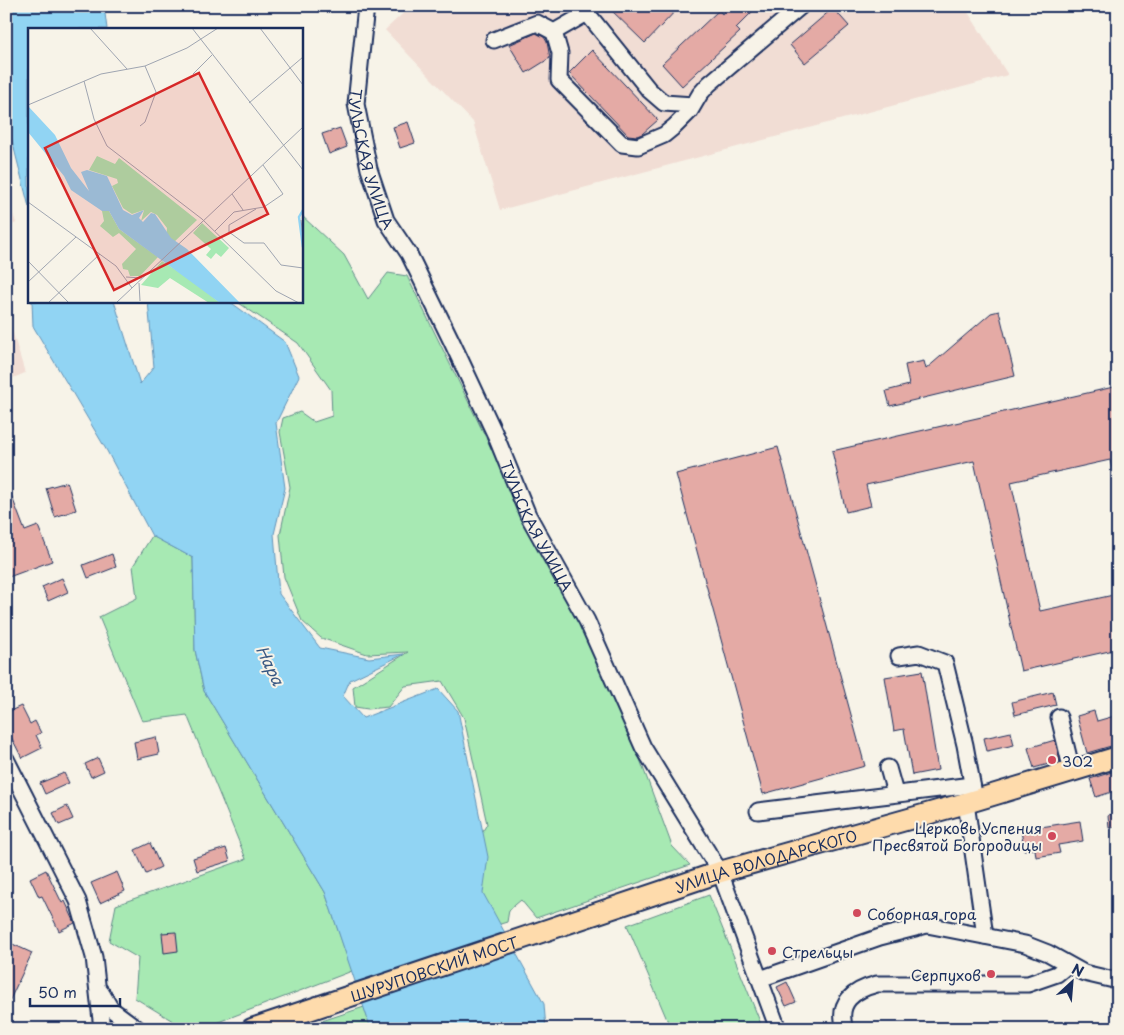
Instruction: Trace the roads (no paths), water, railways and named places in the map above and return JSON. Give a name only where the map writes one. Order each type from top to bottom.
[{"type":"main road","name":"УЛИЦА ВОЛОДАРСКОГО","points":[[531,935],[720,872],[971,796],[1072,771],[1118,757]]},
{"type":"main road","name":"ШУРУПОВСКИЙ МОСТ","points":[[252,1029],[531,935]]},
{"type":"street","name":"ТУЛЬСКАЯ УЛИЦА","points":[[366,6],[356,104],[368,170],[386,220],[409,254],[452,340],[495,434],[528,515],[587,621],[643,747],[720,872],[778,1029]]},
{"type":"street","points":[[494,40],[537,23],[554,32],[560,54],[559,80],[622,144],[638,146],[664,135],[693,105],[709,84],[801,6]]},
{"type":"street","points":[[554,32],[589,9],[649,90],[664,103],[693,105]]},
{"type":"street","points":[[899,656],[919,653],[945,663],[965,745],[985,936]]},
{"type":"street","points":[[1059,717],[1072,771]]},
{"type":"street","points":[[6,759],[12,782],[78,901],[94,957],[102,1029]]},
{"type":"street","points":[[888,768],[895,793]]},
{"type":"street","points":[[758,810],[895,793],[971,796]]},
{"type":"street","points":[[760,980],[880,936],[927,925],[1025,944],[1100,978],[1118,981]]},
{"type":"street","points":[[845,1029],[842,1013],[845,1002],[852,993],[863,988],[877,984],[1028,984],[1057,974],[1068,965]]},
{"type":"street","points":[[98,986],[111,1009],[138,1029]]},
{"type":"water","points":[[6,6],[104,6],[107,28],[28,28],[28,203],[6,117]]},
{"type":"water","name":"Нара","points":[[32,302],[114,302],[140,384],[154,367],[148,302],[230,302],[285,342],[299,376],[276,423],[285,488],[274,534],[279,594],[320,648],[369,658],[404,654],[350,680],[343,696],[363,718],[438,689],[458,711],[488,857],[483,893],[544,1004],[546,1029],[371,1029],[325,892],[204,691],[195,650],[193,558],[152,536],[107,451],[33,326]]},
{"type":"place","name":"302","points":[[1052,760]]},
{"type":"place","name":"Церковь Успения Пресвятой Богородицы","points":[[1052,836]]},
{"type":"place","name":"Соборная гора","points":[[857,913]]},
{"type":"place","name":"Стрельцы","points":[[772,951]]},
{"type":"place","name":"Серпухов","points":[[991,974]]}]
